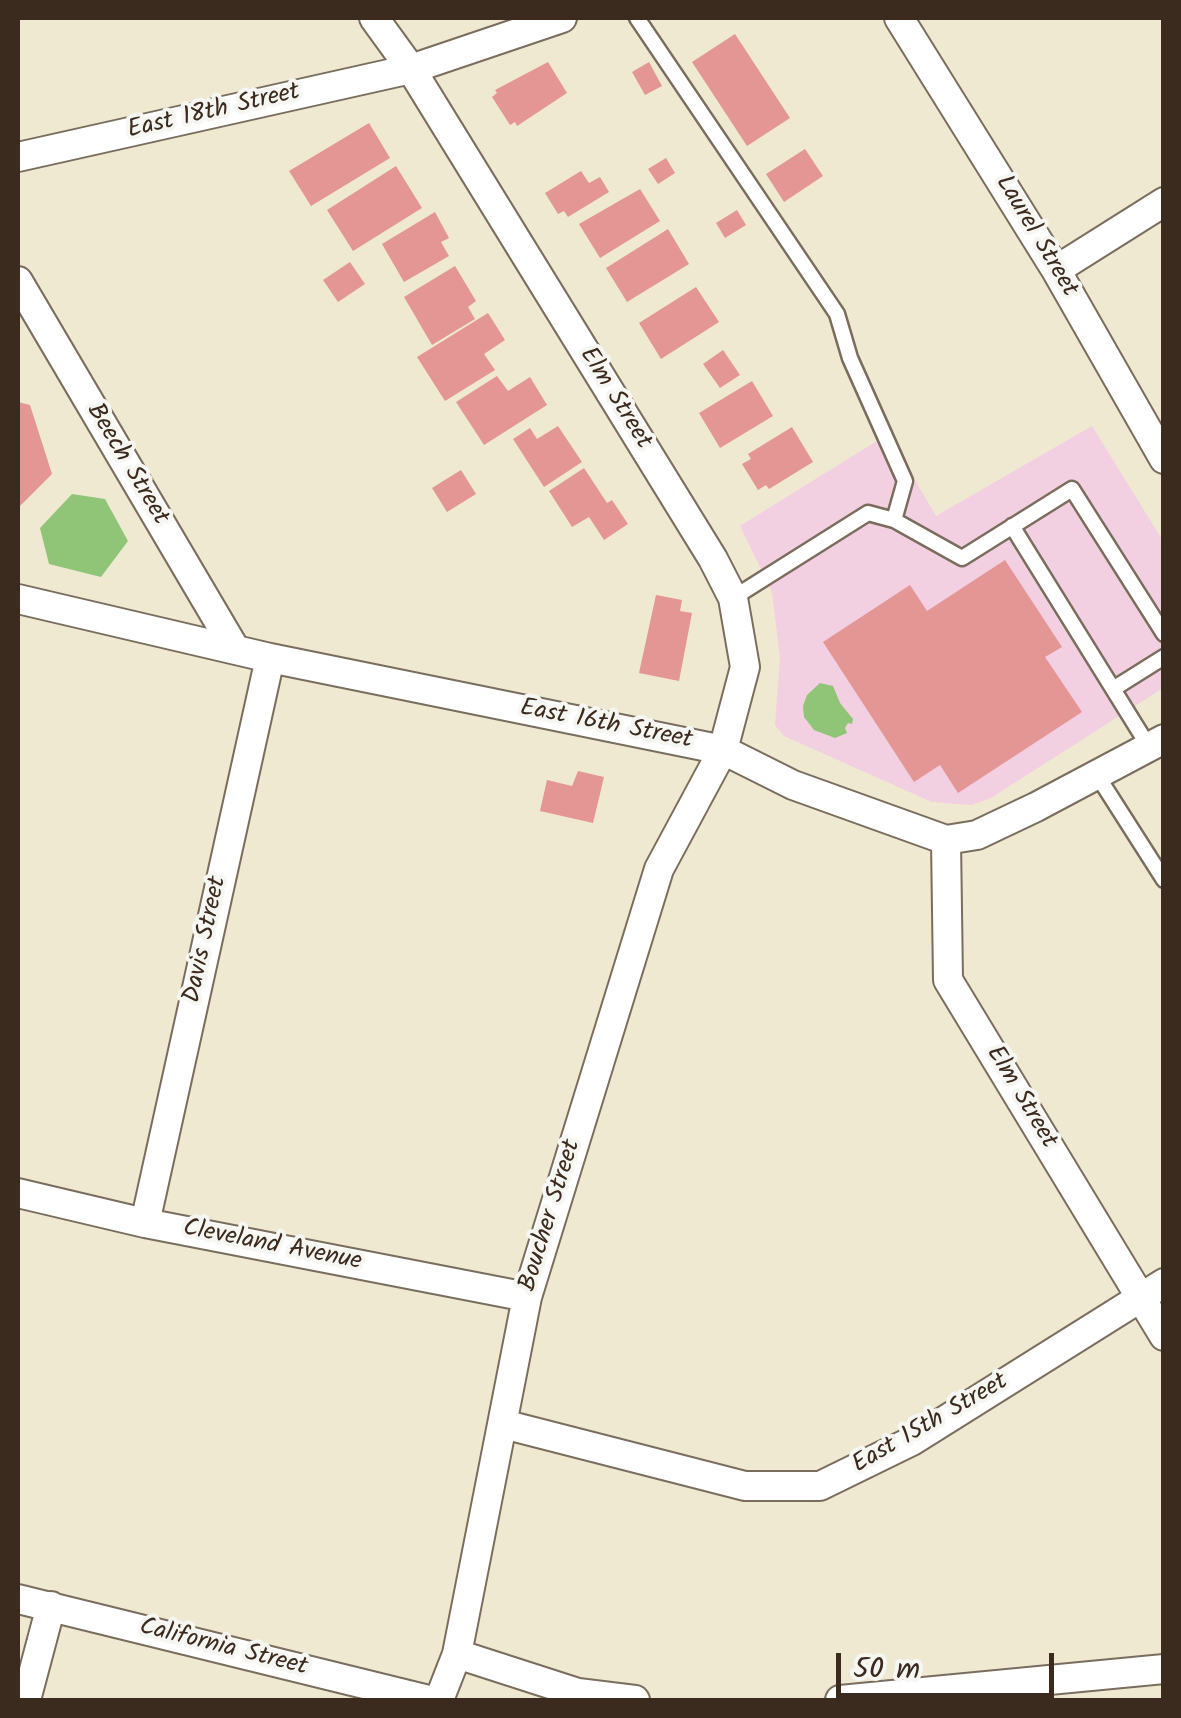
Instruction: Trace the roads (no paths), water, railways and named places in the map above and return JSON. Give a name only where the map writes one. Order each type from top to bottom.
[{"type":"street","points":[[374,18],[411,69]]},
{"type":"street","name":"East 18th Street","points":[[18,157],[411,69],[562,18]]},
{"type":"street","name":"Laurel Street","points":[[899,18],[1056,270],[1164,460]]},
{"type":"street","name":"Elm Street","points":[[411,69],[702,542],[732,598],[745,667],[723,750]]},
{"type":"street","points":[[1056,270],[1164,202]]},
{"type":"street","name":"Beech Street","points":[[18,281],[235,649]]},
{"type":"street","name":"East 16th Street","points":[[18,600],[270,658],[723,750],[793,785],[946,840]]},
{"type":"street","name":"Davis Street","points":[[145,1222],[270,658]]},
{"type":"street","points":[[946,840],[976,835],[1156,743]]},
{"type":"street","name":"Boucher Street","points":[[438,1700],[458,1654],[527,1297],[659,869],[723,750]]},
{"type":"street","name":"Elm Street","points":[[946,840],[948,980],[1152,1290],[1164,1336]]},
{"type":"street","name":"Cleveland Avenue","points":[[18,1193],[527,1297]]},
{"type":"street","name":"East 15th Street","points":[[503,1424],[745,1486],[820,1486],[912,1442],[1152,1290]]},
{"type":"street","name":"California Street","points":[[18,1599],[429,1700]]},
{"type":"street","points":[[26,1700],[50,1606]]},
{"type":"street","points":[[458,1654],[578,1693],[635,1700]]},
{"type":"street","points":[[840,1700],[1130,1686],[1164,1668]]},
{"type":"lane","points":[[638,18],[837,314],[850,358],[905,481],[894,520]]},
{"type":"lane","points":[[732,598],[868,513],[894,520],[962,558],[1072,488],[1164,634]]},
{"type":"lane","points":[[1012,526],[1113,689],[1156,743]]},
{"type":"lane","points":[[1113,689],[1164,657]]},
{"type":"lane","points":[[1097,775],[1164,880]]}]
